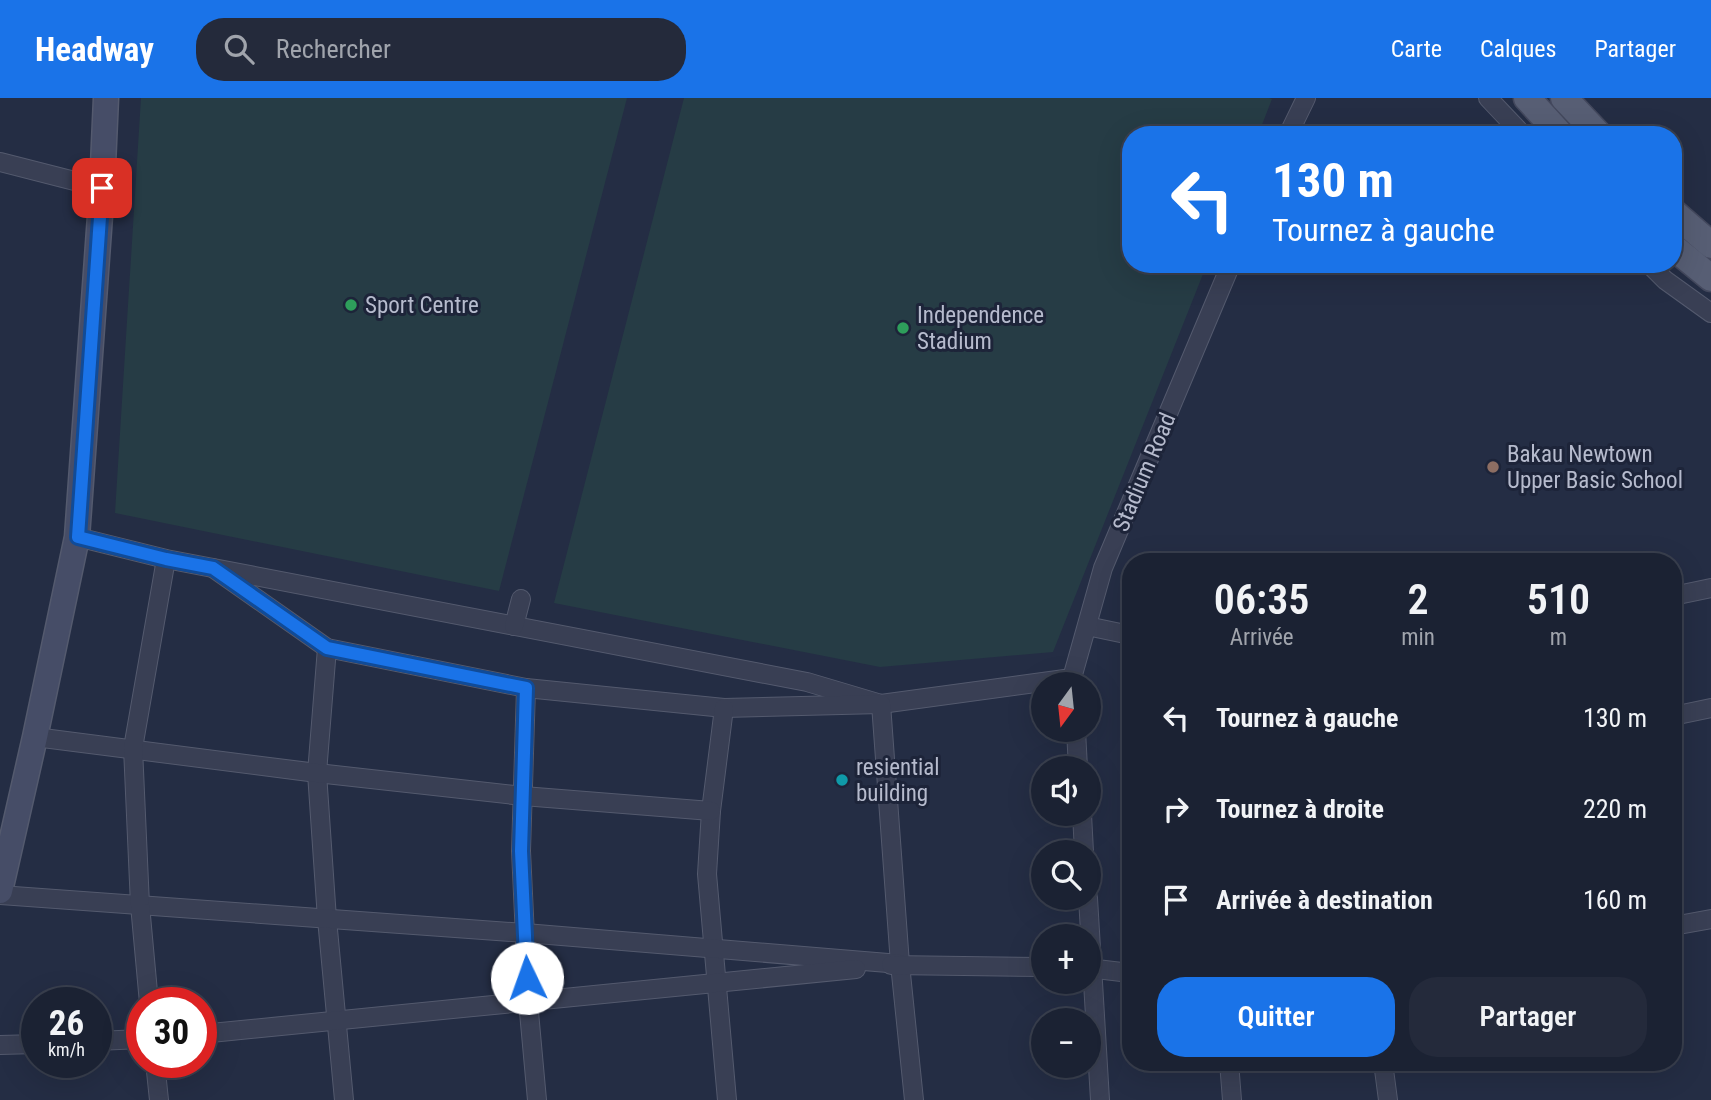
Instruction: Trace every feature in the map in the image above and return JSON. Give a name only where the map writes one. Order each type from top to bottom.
[{"type":"main road","points":[[1527,98],[1553,126]]},
{"type":"main road","points":[[1564,98],[1590,126]]},
{"type":"main road","points":[[1682,220],[1711,245]]},
{"type":"main road","points":[[1682,254],[1711,278]]},
{"type":"street","points":[[106,98],[78,537],[35,737],[3,868],[0,893],[900,964],[1031,967]]},
{"type":"street","points":[[1292,126],[1306,98]]},
{"type":"street","points":[[1488,98],[1514,126]]},
{"type":"street","points":[[0,162],[102,188]]},
{"type":"street","name":"Stadium Road","points":[[1074,672],[1103,568],[1227,273]]},
{"type":"street","points":[[1658,273],[1711,313]]},
{"type":"street","points":[[78,537],[166,559],[807,682],[881,704]]},
{"type":"street","points":[[148,987],[140,905],[133,748],[166,559]]},
{"type":"street","points":[[213,568],[327,648],[526,688],[724,708],[881,704],[1031,686]]},
{"type":"street","points":[[1682,594],[1711,588]]},
{"type":"street","points":[[514,626],[521,599]]},
{"type":"street","points":[[1087,626],[1122,633]]},
{"type":"street","points":[[327,648],[317,773],[344,1100]]},
{"type":"street","points":[[526,688],[521,851],[528,1001],[537,1100]]},
{"type":"street","points":[[881,704],[900,964],[914,1100]]},
{"type":"street","points":[[724,708],[711,810],[707,874],[727,1100]]},
{"type":"street","points":[[1682,714],[1711,708]]},
{"type":"street","points":[[35,737],[523,796],[711,810]]},
{"type":"street","points":[[1682,924],[1711,919]]},
{"type":"street","points":[[217,1032],[900,964]]},
{"type":"street","points":[[1101,970],[1122,971]]},
{"type":"street","points":[[1093,994],[1100,1100]]},
{"type":"street","points":[[0,1045],[21,1044]]},
{"type":"street","points":[[1230,1071],[1232,1100]]},
{"type":"street","points":[[1384,1071],[1388,1100]]},
{"type":"street","points":[[157,1078],[159,1100]]},
{"type":"shaded area","name":"Sport Centre","points":[[141,98],[627,98],[499,591],[115,513]]},
{"type":"shaded area","name":"Independence Stadium","points":[[684,98],[1272,99],[1262,126],[1122,126],[1122,273],[1203,273],[1053,652],[880,667],[554,603]]},
{"type":"place","name":"Sport Centre","points":[[351,305]]},
{"type":"place","name":"Independence Stadium","points":[[903,328]]},
{"type":"place","name":"Bakau Newtown Upper Basic School","points":[[1493,467]]},
{"type":"place","name":"resiential building","points":[[842,780]]},
{"type":"route","points":[[102,188],[78,537],[213,568],[327,648],[526,688],[521,851],[527,978]]}]
